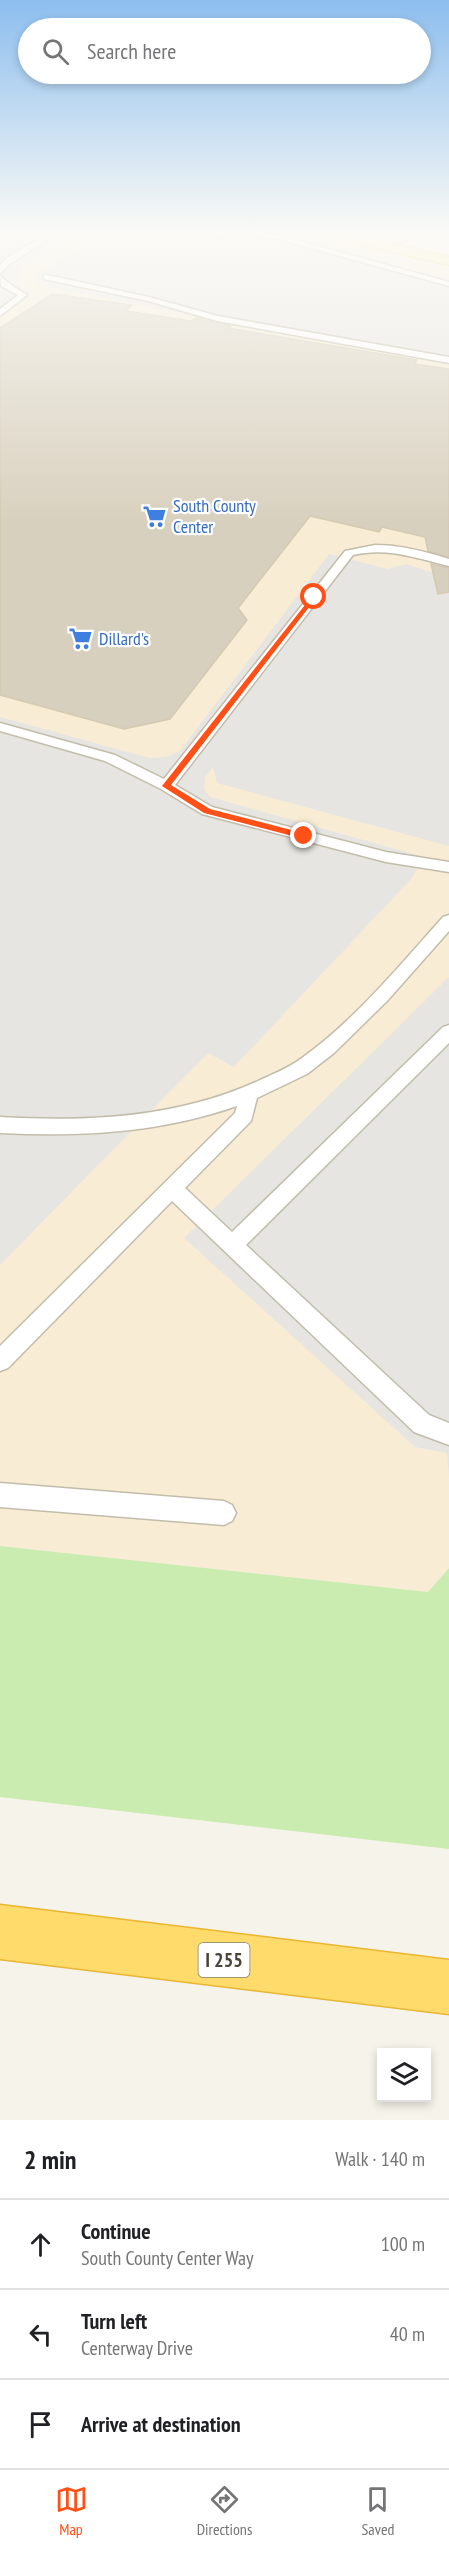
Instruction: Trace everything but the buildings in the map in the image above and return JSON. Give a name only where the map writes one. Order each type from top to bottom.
[{"type":"highway","name":"I 255","points":[[0,1932],[449,1987]]},
{"type":"lane","points":[[272,328],[449,360]]},
{"type":"lane","points":[[166,786],[349,553],[366,548],[400,548],[449,563]]},
{"type":"lane","points":[[0,727],[110,758],[166,786],[207,811],[386,857],[449,867]]},
{"type":"lane","points":[[0,1125],[88,1126],[161,1121],[248,1096],[306,1065],[357,1021],[449,921]]},
{"type":"lane","points":[[231,1246],[449,1032]]},
{"type":"lane","points":[[0,1361],[244,1116],[248,1096]]},
{"type":"lane","points":[[172,1188],[422,1424],[449,1434]]},
{"type":"lane","points":[[0,1495],[224,1513]]},
{"type":"shaded area","points":[[0,328],[449,328],[449,1568],[428,1592],[0,1546]]},
{"type":"shaded area","points":[[258,328],[449,328],[449,362]]},
{"type":"shaded area","points":[[329,554],[388,569],[406,564],[449,578],[449,846],[217,783],[213,767],[205,777],[204,789],[210,797],[424,857],[411,879],[234,1067],[208,1053],[0,1265],[0,717],[150,758],[166,757],[180,751]]},
{"type":"shaded area","points":[[449,977],[449,1476],[447,1453],[415,1447],[184,1238]]},
{"type":"green space","points":[[0,1546],[428,1592],[449,1568],[449,1849],[0,1797]]},
{"type":"place","name":"South County Center","points":[[155,516]]},
{"type":"place","name":"Dillard's","points":[[81,639]]},
{"type":"route","points":[[304,836],[207,811],[166,786],[314,597]]}]
